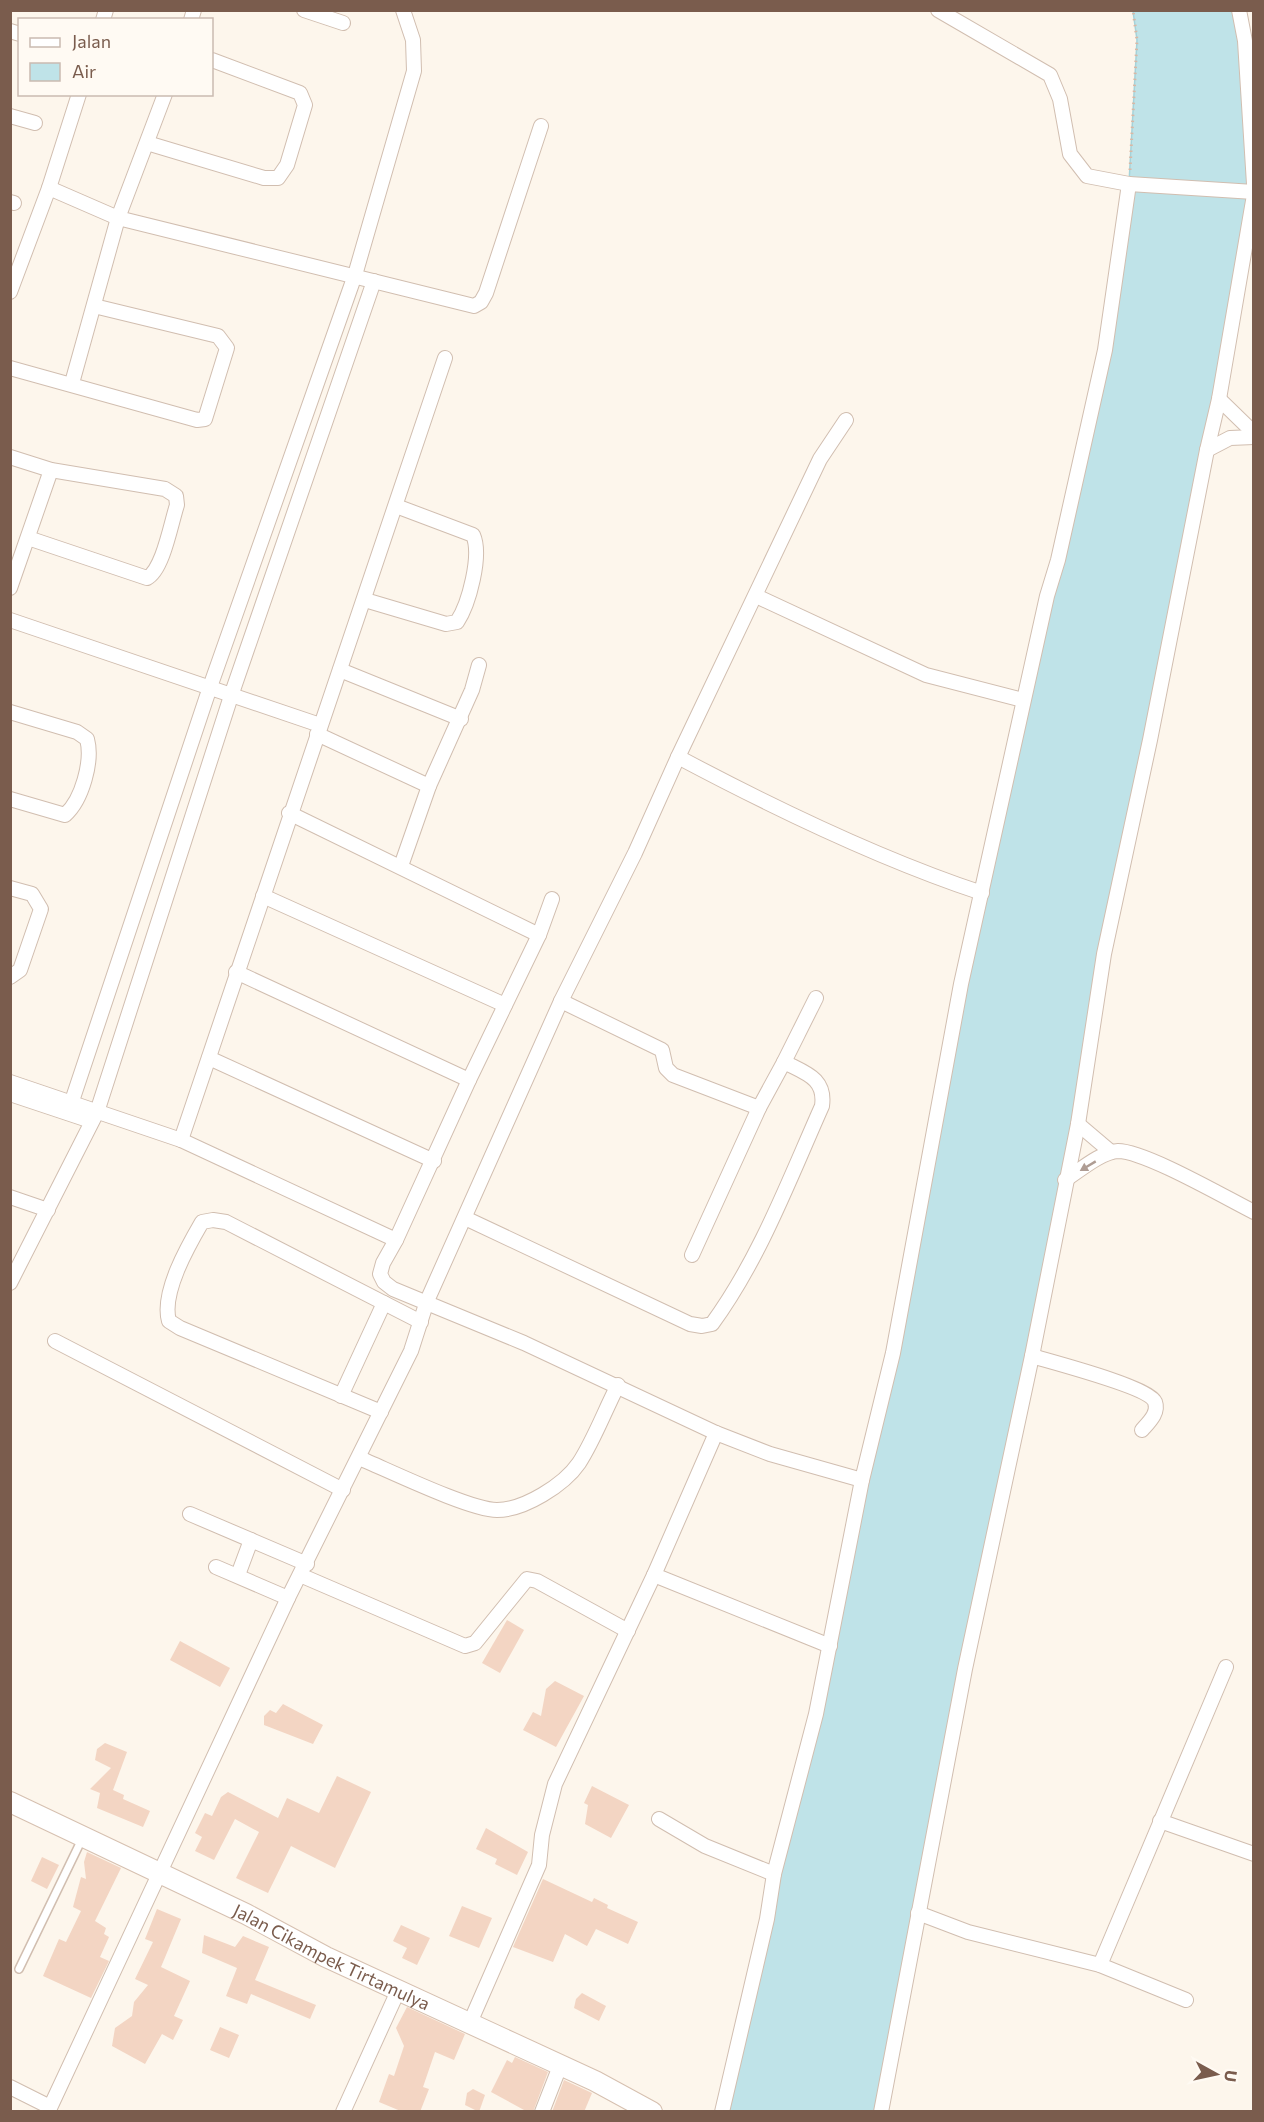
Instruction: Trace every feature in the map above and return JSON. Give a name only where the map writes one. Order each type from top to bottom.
[{"type":"street","points":[[304,10],[343,23]]},
{"type":"street","points":[[70,1108],[210,687],[355,275],[414,71],[414,40],[403,10]]},
{"type":"street","points":[[938,10],[1050,75],[1060,99],[1070,154],[1086,176],[1148,186],[1252,190]]},
{"type":"street","points":[[881,2112],[965,1669],[1032,1356],[1065,1180],[1078,1124],[1104,954],[1150,740],[1207,450],[1220,399],[1252,190],[1245,41],[1239,10]]},
{"type":"street","points":[[147,143],[264,178],[278,178],[287,165],[305,105],[300,93],[213,60]]},
{"type":"street","points":[[10,292],[49,188],[78,96]]},
{"type":"street","points":[[72,383],[118,218],[164,96]]},
{"type":"street","points":[[10,116],[35,123]]},
{"type":"street","points":[[49,188],[118,218],[474,306],[481,302],[541,126]]},
{"type":"street","points":[[722,2112],[767,1919],[774,1874],[803,1771],[862,1480],[893,1353],[962,984],[1023,700],[1036,652],[1047,596],[1058,560],[1105,350],[1130,184]]},
{"type":"street","points":[[10,1283],[94,1116],[232,693],[374,281]]},
{"type":"street","points":[[10,368],[72,383],[196,420],[206,419],[210,412],[227,348],[224,341],[218,336],[94,306]]},
{"type":"street","points":[[181,1140],[445,358]]},
{"type":"street","points":[[1220,399],[1254,435]]},
{"type":"street","points":[[10,2087],[49,2109],[288,1598],[344,1490],[411,1351],[427,1301],[561,1001],[635,854],[678,757],[820,459],[846,420]]},
{"type":"street","points":[[1207,450],[1230,438],[1254,435]]},
{"type":"street","points":[[10,457],[51,470],[165,489],[176,496],[177,505],[159,564],[152,576],[140,578],[28,538]]},
{"type":"street","points":[[10,588],[51,470]]},
{"type":"street","points":[[365,600],[446,624],[457,622],[466,606],[478,546],[473,535],[396,506]]},
{"type":"street","points":[[756,596],[926,675],[1023,700]]},
{"type":"street","points":[[10,620],[232,693],[319,729],[429,786]]},
{"type":"street","points":[[401,866],[429,786],[460,719],[479,665]]},
{"type":"street","points":[[340,670],[460,719]]},
{"type":"street","points":[[10,712],[77,732],[87,740],[89,760],[73,805],[65,815],[10,799]]},
{"type":"street","points":[[678,757],[723,781],[925,874],[982,893]]},
{"type":"street","points":[[290,813],[539,934]]},
{"type":"street","points":[[10,888],[32,894],[41,909],[20,970],[13,977]]},
{"type":"street","points":[[263,896],[504,1005]]},
{"type":"street","points":[[552,899],[539,934],[469,1080],[434,1161],[396,1240],[382,1263],[380,1274],[384,1282],[393,1289],[427,1301],[618,1384],[716,1433],[770,1454],[862,1480]]},
{"type":"street","points":[[236,972],[469,1080]]},
{"type":"street","points":[[692,1255],[759,1108],[816,998]]},
{"type":"street","points":[[561,1001],[662,1050],[666,1068],[674,1075],[759,1108]]},
{"type":"street","points":[[209,1058],[434,1161]]},
{"type":"street","points":[[465,1218],[690,1323],[702,1326],[712,1324],[724,1308],[762,1241],[822,1106],[823,1088],[817,1079],[784,1062]]},
{"type":"street","points":[[10,1082],[70,1108],[181,1140],[396,1240]]},
{"type":"street","points":[[10,1094],[70,1108]]},
{"type":"street","points":[[1078,1124],[1111,1152]]},
{"type":"street","points":[[1065,1180],[1111,1152],[1119,1151],[1139,1155],[1254,1212]]},
{"type":"street","points":[[10,1197],[48,1210]]},
{"type":"street","points":[[381,1412],[169,1321],[165,1309],[171,1287],[202,1222],[213,1220],[226,1222],[421,1322]]},
{"type":"street","points":[[340,1396],[384,1303]]},
{"type":"street","points":[[55,1341],[344,1490]]},
{"type":"street","points":[[1032,1356],[1107,1378],[1151,1396],[1156,1403],[1156,1413],[1142,1430]]},
{"type":"street","points":[[359,1458],[468,1502],[497,1510],[531,1501],[557,1485],[578,1464],[618,1384]]},
{"type":"street","points":[[469,2025],[538,1865],[542,1835],[555,1784],[654,1575],[716,1433]]},
{"type":"street","points":[[190,1514],[251,1539],[303,1569],[465,1646],[475,1643],[527,1579],[537,1581],[628,1631]]},
{"type":"street","points":[[238,1575],[251,1539]]},
{"type":"street","points":[[216,1567],[288,1598]]},
{"type":"street","points":[[654,1575],[830,1646]]},
{"type":"street","points":[[1100,1965],[1226,1667]]},
{"type":"street","name":"Jalan Cikampek Tirtamulya","points":[[10,1802],[469,2025],[595,2081],[652,2112]]},
{"type":"street","points":[[659,1819],[705,1846],[774,1874]]},
{"type":"street","points":[[1160,1821],[1254,1854]]},
{"type":"street","points":[[918,1913],[968,1932],[1100,1965],[1186,2000]]},
{"type":"street","points":[[343,2112],[398,1991]]},
{"type":"street","points":[[542,2112],[560,2067]]},
{"type":"lane","points":[[20,1969],[84,1836]]},
{"type":"path","points":[[1130,184],[1137,40],[1133,10]]},
{"type":"water","points":[[1133,11],[1239,11],[1253,195],[881,2111],[722,2112],[800,1782],[982,893],[1088,427],[1129,183],[1137,40]]},
{"type":"building","points":[[507,1620],[524,1630],[500,1673],[482,1663]]},
{"type":"building","points":[[180,1641],[230,1668],[220,1687],[170,1660]]},
{"type":"building","points":[[555,1681],[584,1696],[556,1747],[523,1730],[533,1712],[541,1716],[546,1689]]},
{"type":"building","points":[[283,1704],[323,1725],[313,1744],[264,1725],[264,1716],[270,1710],[276,1713]]},
{"type":"building","points":[[105,1743],[127,1752],[113,1790],[124,1795],[123,1799],[150,1811],[143,1827],[97,1808],[100,1793],[90,1789],[111,1768],[95,1760],[97,1749]]},
{"type":"building","points":[[337,1776],[371,1792],[335,1868],[291,1846],[268,1893],[236,1878],[259,1832],[235,1819],[214,1860],[195,1851],[202,1837],[195,1833],[205,1813],[212,1816],[221,1797],[228,1792],[278,1818],[287,1798],[319,1813]]},
{"type":"building","points":[[592,1786],[629,1805],[611,1838],[585,1824],[588,1805],[584,1803]]},
{"type":"building","points":[[486,1828],[528,1852],[517,1875],[495,1864],[497,1859],[476,1849]]},
{"type":"building","points":[[87,1852],[121,1868],[95,1921],[106,1928],[104,1934],[109,1937],[100,1957],[109,1961],[91,1998],[43,1976],[59,1939],[66,1942],[81,1911],[73,1907],[81,1877],[86,1879],[84,1862]]},
{"type":"building","points":[[42,1857],[59,1865],[47,1889],[31,1881]]},
{"type":"building","points":[[543,1879],[592,1902],[594,1898],[608,1905],[607,1908],[638,1922],[628,1944],[596,1929],[587,1946],[565,1934],[553,1962],[513,1947]]},
{"type":"building","points":[[462,1906],[492,1918],[479,1948],[449,1936]]},
{"type":"building","points":[[157,1909],[181,1919],[161,1967],[190,1981],[174,2016],[183,2020],[173,2040],[162,2034],[145,2064],[112,2046],[115,2028],[132,2016],[134,2002],[148,1985],[135,1979],[153,1942],[145,1939]]},
{"type":"building","points":[[401,1925],[430,1938],[417,1965],[402,1958],[407,1948],[393,1941]]},
{"type":"building","points":[[204,1935],[235,1947],[243,1936],[269,1947],[255,1980],[316,2005],[310,2019],[251,1994],[247,2004],[226,1996],[237,1968],[202,1953]]},
{"type":"building","points":[[582,1993],[606,2006],[599,2021],[574,2008],[576,1999]]},
{"type":"building","points":[[407,2007],[465,2034],[454,2060],[435,2052],[423,2087],[429,2089],[420,2112],[403,2112],[379,2102],[389,2074],[394,2076],[404,2046],[396,2028]]},
{"type":"building","points":[[220,2027],[239,2035],[229,2058],[210,2050]]},
{"type":"building","points":[[515,2057],[548,2072],[533,2112],[524,2110],[491,2092],[507,2060],[512,2063]]},
{"type":"building","points":[[564,2080],[592,2093],[584,2112],[552,2112]]},
{"type":"building","points":[[473,2089],[485,2095],[479,2112],[465,2105],[467,2093]]}]
